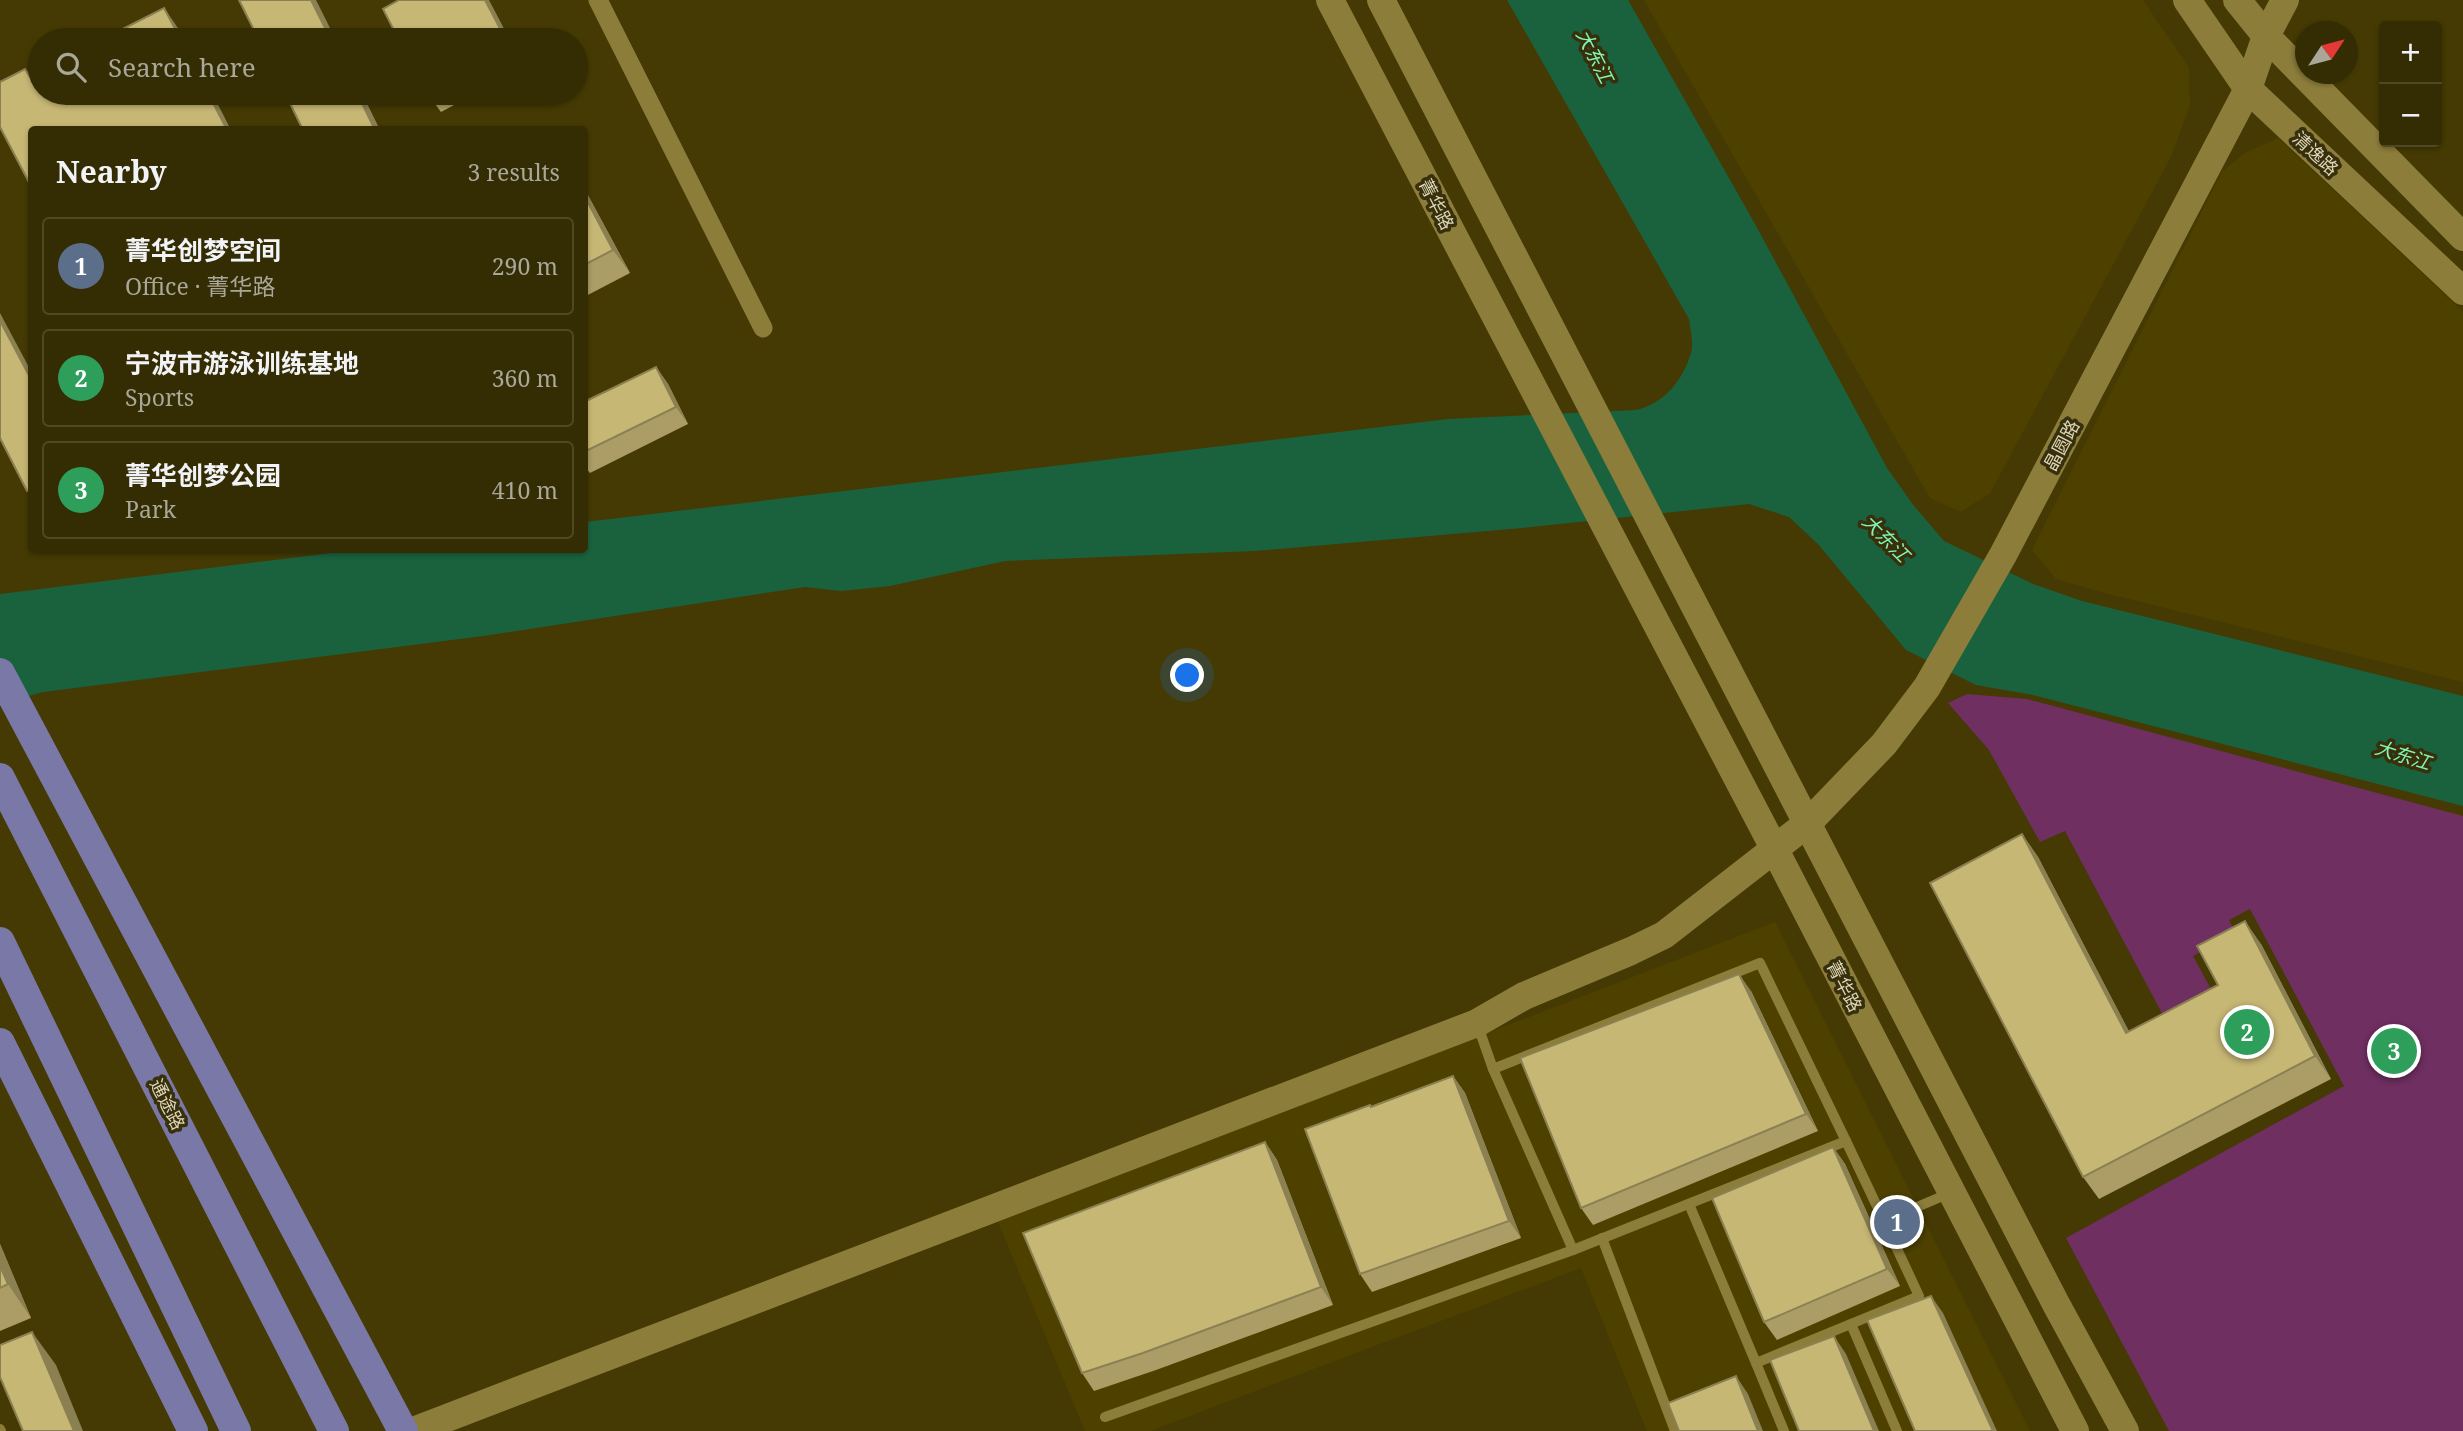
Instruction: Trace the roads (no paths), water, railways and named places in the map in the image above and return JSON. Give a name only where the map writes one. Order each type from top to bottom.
[{"type":"main road","points":[[0,673],[403,1431]]},
{"type":"main road","name":"通途路","points":[[0,778],[334,1431]]},
{"type":"main road","points":[[0,942],[236,1431]]},
{"type":"main road","points":[[0,1043],[193,1431]]},
{"type":"street","points":[[598,0],[763,328]]},
{"type":"street","name":"菁华路","points":[[1330,0],[1774,848],[2075,1431]]},
{"type":"street","points":[[1381,0],[2049,1292],[2125,1431]]},
{"type":"street","name":"清逸路","points":[[2187,0],[2248,89],[2463,290]]},
{"type":"street","points":[[2237,0],[2266,36],[2463,237]]},
{"type":"street","name":"晶圆路","points":[[413,1431],[1477,1023],[1524,996],[1664,935],[1808,823],[1884,744],[1927,687],[2003,555],[2248,89],[2266,36],[2285,0]]},
{"type":"lane","points":[[1493,1069],[1760,963],[1919,1296],[1756,1363]]},
{"type":"lane","points":[[1477,1023],[1493,1069],[1573,1250]]},
{"type":"lane","points":[[1105,1417],[1573,1250],[1846,1141]]},
{"type":"lane","points":[[1884,1221],[1950,1193]]},
{"type":"lane","points":[[1689,1204],[1784,1431]]},
{"type":"lane","points":[[1602,1238],[1675,1431]]},
{"type":"lane","points":[[1851,1324],[1897,1431]]},
{"type":"water","name":"大东江","points":[[1507,0],[1628,0],[1755,224],[1887,468],[1914,506],[1944,541],[2033,584],[2082,601],[2463,696],[2463,806],[2033,695],[1976,685],[1906,650],[1818,544],[1789,517],[1749,504],[1522,528],[1254,551],[1005,561],[890,586],[841,591],[805,587],[483,636],[43,692],[0,704],[0,594],[332,553],[588,553],[588,522],[1448,419],[1636,410],[1664,396],[1683,372],[1692,349],[1689,319]]},
{"type":"place","name":"宁波市游泳训练基地","points":[[2247,1032]]},
{"type":"place","name":"菁华创梦公园","points":[[2394,1051]]},
{"type":"place","name":"菁华创梦空间","points":[[1897,1222]]}]
